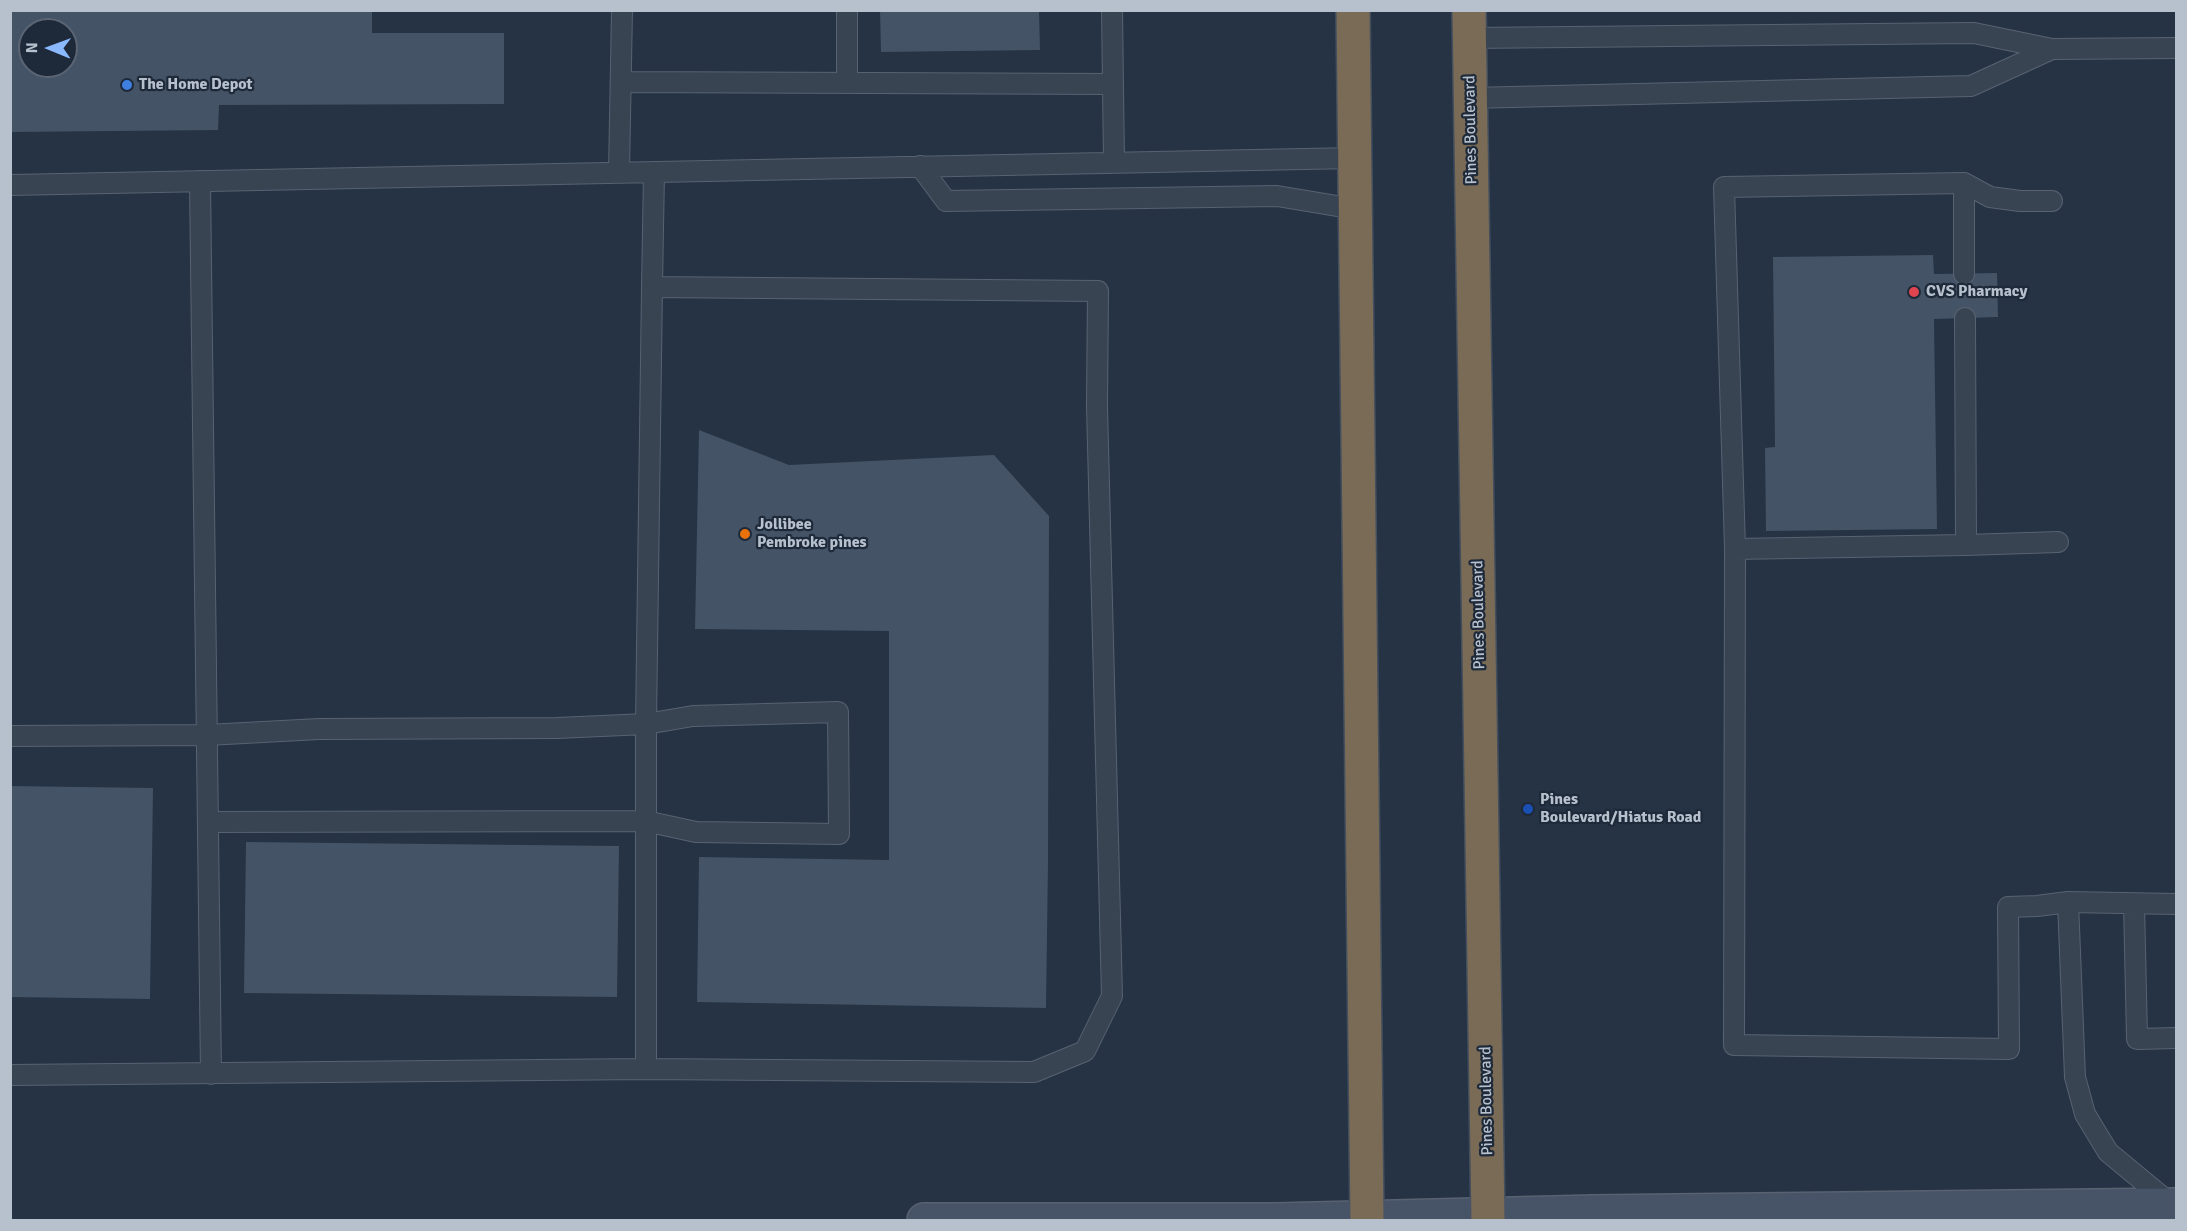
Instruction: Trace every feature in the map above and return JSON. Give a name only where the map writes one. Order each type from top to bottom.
[{"type":"highway","points":[[1353,10],[1367,1219]]},
{"type":"highway","name":"Pines Boulevard","points":[[1469,24],[1488,1217]]},
{"type":"main road","points":[[924,1221],[1367,1219],[2174,1205]]},
{"type":"lane","points":[[619,172],[622,10]]},
{"type":"lane","points":[[847,10],[848,83]]},
{"type":"lane","points":[[1112,10],[1114,162]]},
{"type":"lane","points":[[1469,24],[1974,33],[2052,49],[2176,48]]},
{"type":"lane","points":[[1470,98],[1971,86],[2052,49]]},
{"type":"lane","points":[[621,82],[1113,84]]},
{"type":"lane","points":[[10,185],[1354,158]]},
{"type":"lane","points":[[920,166],[946,201],[1277,196],[1355,209]]},
{"type":"lane","points":[[646,1069],[645,821],[654,172]]},
{"type":"lane","points":[[200,181],[210,1074]]},
{"type":"lane","points":[[1964,183],[1964,274]]},
{"type":"lane","points":[[2052,201],[2020,201],[1990,197],[1964,183],[1724,187],[1734,549],[1734,1045],[2009,1049],[2008,907],[2068,902],[2176,904]]},
{"type":"lane","points":[[10,1075],[646,1069],[1034,1072],[1085,1051],[1112,996],[1097,406],[1098,291],[652,287]]},
{"type":"lane","points":[[1965,318],[1966,545]]},
{"type":"lane","points":[[1734,549],[2058,542]]},
{"type":"lane","points":[[10,736],[207,735],[319,729],[557,728],[646,724],[693,716],[838,712],[839,834],[696,832],[645,821],[208,822]]},
{"type":"lane","points":[[2068,902],[2075,1077],[2085,1114],[2108,1152],[2174,1205]]},
{"type":"lane","points":[[2134,904],[2137,1039],[2176,1038]]},
{"type":"building","points":[[10,10],[372,10],[372,33],[504,33],[504,104],[219,105],[218,130],[10,132]]},
{"type":"building","points":[[880,10],[1039,10],[1040,50],[881,52]]},
{"type":"building","name":"CVS Pharmacy","points":[[1933,255],[1934,274],[1997,273],[1998,317],[1934,319],[1937,529],[1766,531],[1765,448],[1775,447],[1773,257]]},
{"type":"building","points":[[699,430],[789,465],[994,455],[1049,516],[1046,1008],[697,1002],[699,857],[889,860],[889,631],[695,629]]},
{"type":"building","points":[[10,786],[153,788],[150,999],[10,997]]},
{"type":"building","points":[[246,842],[619,846],[617,997],[244,993]]},
{"type":"place","name":"The Home Depot","points":[[127,85]]},
{"type":"place","name":"CVS Pharmacy","points":[[1914,292]]},
{"type":"place","name":"Jollibee Pembroke pines","points":[[745,534]]},
{"type":"place","name":"Pines Boulevard/Hiatus Road","points":[[1528,809]]}]
